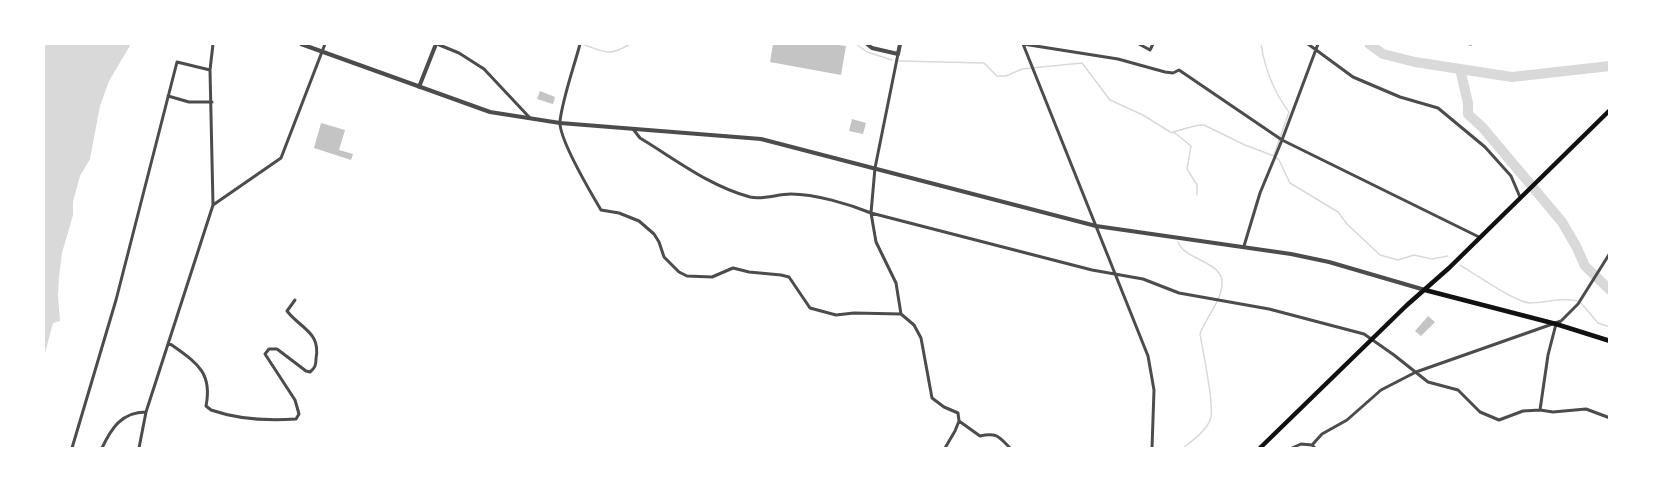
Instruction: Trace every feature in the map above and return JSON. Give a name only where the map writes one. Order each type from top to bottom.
[{"type":"highway","points":[[1261,448],[1610,110]]},
{"type":"highway","points":[[1425,290],[1556,324],[1610,341]]},
{"type":"street","points":[[139,448],[146,412],[213,206],[210,70],[213,44]]},
{"type":"street","points":[[301,44],[490,112],[560,123],[761,139],[1096,226],[1244,246],[1329,262],[1425,290]]},
{"type":"street","points":[[213,206],[281,158],[325,44]]},
{"type":"street","points":[[419,87],[436,44],[459,53],[484,69],[531,120]]},
{"type":"street","points":[[580,44],[560,123],[563,138],[580,175],[601,210],[619,213],[639,221],[654,234],[664,257],[679,272],[687,276],[711,277],[733,268],[781,275],[789,277],[810,309],[836,315],[901,314],[914,325],[921,339],[932,398],[958,413],[959,421],[956,431],[945,448]]},
{"type":"street","points":[[867,44],[872,48],[898,54]]},
{"type":"street","points":[[900,44],[875,168],[872,213],[876,242],[896,283],[901,314]]},
{"type":"street","points":[[1023,44],[1118,59],[1165,72],[1173,73],[1179,70],[1282,140],[1479,237]]},
{"type":"street","points":[[1023,44],[1144,345],[1153,374],[1152,448]]},
{"type":"street","points":[[1139,44],[1150,50],[1154,44]]},
{"type":"street","points":[[1308,44],[1317,47],[1353,77],[1400,97],[1438,108],[1485,147],[1510,176],[1520,197]]},
{"type":"street","points":[[1244,246],[1260,193],[1317,47]]},
{"type":"street","points":[[72,448],[116,300],[177,62],[210,70]]},
{"type":"street","points":[[168,96],[189,102],[212,102]]},
{"type":"street","points":[[633,129],[640,138],[705,179],[750,197],[789,194],[841,202],[872,213],[1092,270],[1143,279],[1179,293],[1218,302],[1269,309],[1355,332],[1372,340],[1428,382],[1458,390],[1480,412],[1499,420],[1523,411],[1553,412],[1586,409],[1610,418]]},
{"type":"street","points":[[1292,448],[1301,444],[1313,447],[1322,434],[1347,420],[1381,390],[1416,372],[1561,321],[1579,302],[1610,253]]},
{"type":"street","points":[[169,343],[196,363],[204,374],[208,384],[206,406],[211,410],[221,414],[249,418],[296,419],[299,414],[295,400],[265,354],[269,349],[277,349],[306,371],[310,372],[314,369],[317,353],[315,338],[287,311],[295,300]]},
{"type":"street","points":[[1540,410],[1548,355],[1556,324]]},
{"type":"street","points":[[102,448],[116,423],[133,414],[146,412]]},
{"type":"street","points":[[959,421],[980,436],[992,433],[1010,448]]},
{"type":"shaded area","points":[[44,44],[131,44],[109,81],[100,106],[90,159],[80,176],[73,202],[73,215],[62,253],[58,296],[60,321],[53,323],[44,357]]},
{"type":"building","points":[[773,44],[846,46],[841,75],[770,62]]},
{"type":"building","points":[[540,91],[555,97],[553,104],[537,99]]},
{"type":"building","points":[[852,119],[866,123],[863,134],[849,131]]},
{"type":"building","points":[[321,123],[345,130],[339,150],[353,154],[351,160],[314,148]]},
{"type":"building","points":[[1428,316],[1435,322],[1421,336],[1415,331]]},
{"type":"waterway","points":[[581,44],[606,52],[616,51],[630,44]]},
{"type":"waterway","points":[[856,44],[867,52],[892,60]]},
{"type":"waterway","points":[[1261,44],[1270,80],[1289,112],[1274,155]]},
{"type":"waterway","points":[[1369,44],[1383,54],[1415,62],[1512,77],[1610,66]]},
{"type":"waterway","points":[[899,61],[984,63],[997,76],[1006,76],[1022,69],[1082,63],[1110,100],[1175,133],[1191,146],[1187,169],[1197,185],[1197,195]]},
{"type":"waterway","points":[[1460,69],[1468,103],[1468,114],[1483,128],[1562,222],[1585,266],[1610,290]]},
{"type":"waterway","points":[[1173,132],[1204,125],[1274,156],[1279,160],[1290,183],[1338,212],[1347,224],[1380,255],[1398,260],[1414,255],[1432,259],[1448,256]]},
{"type":"waterway","points":[[1178,242],[1189,254],[1213,267],[1219,273],[1222,281],[1219,297],[1200,334],[1210,389],[1211,417],[1203,431],[1183,448]]},
{"type":"waterway","points":[[1460,265],[1505,293],[1523,301],[1530,303],[1577,301]]},
{"type":"waterway","points":[[1581,303],[1598,323],[1610,327]]}]
